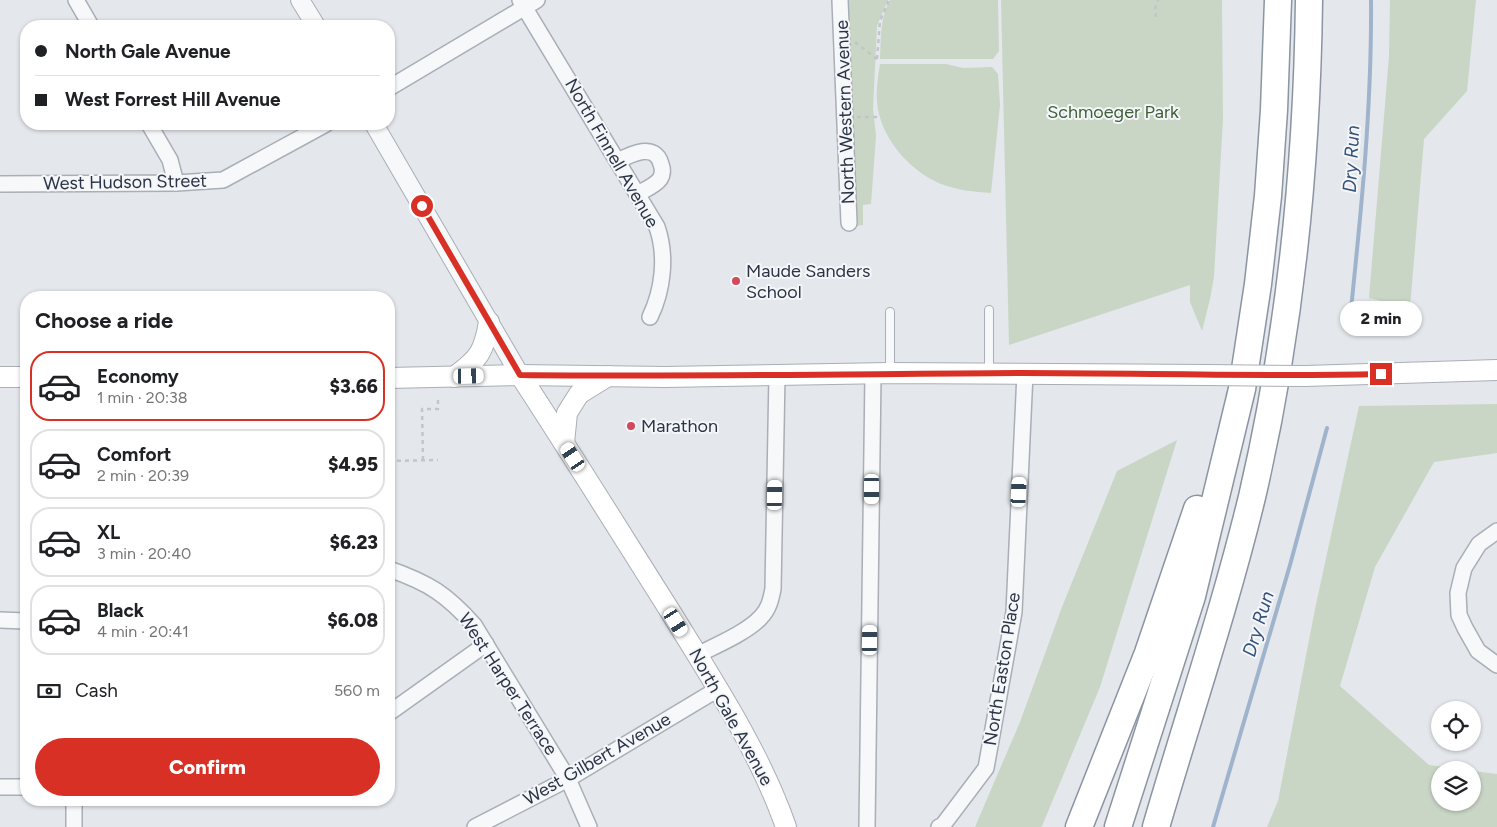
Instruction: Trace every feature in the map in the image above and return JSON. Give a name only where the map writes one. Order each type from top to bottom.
[{"type":"highway","points":[[1118,827],[1196,582],[1242,389],[1268,196],[1274,110],[1278,0]]},
{"type":"highway","points":[[1170,827],[1231,603],[1250,518],[1278,367],[1295,248],[1304,134],[1309,0]]},
{"type":"highway","points":[[1079,827],[1154,635],[1239,383],[1251,332]]},
{"type":"highway","points":[[1156,827],[1222,609],[1242,538],[1258,470]]},
{"type":"main road","points":[[454,377],[469,366],[479,355],[486,343],[489,322]]},
{"type":"main road","points":[[395,378],[520,375],[881,373],[1305,376],[1497,369]]},
{"type":"main road","name":"North Gale Avenue","points":[[520,375],[718,689],[755,753],[786,827]]},
{"type":"main road","points":[[564,443],[567,413],[578,394],[608,376]]},
{"type":"main road","points":[[0,377],[20,377]]},
{"type":"street","points":[[76,0],[88,20]]},
{"type":"street","points":[[300,0],[312,20]]},
{"type":"street","name":"North Western Avenue","points":[[840,0],[849,223]]},
{"type":"street","points":[[395,84],[527,2]]},
{"type":"street","name":"North Finnell Avenue","points":[[527,2],[657,227],[662,247],[660,290],[657,303],[650,317]]},
{"type":"street","points":[[152,130],[170,160],[176,183]]},
{"type":"street","name":"West Hudson Street","points":[[0,184],[176,183],[223,180],[315,130]]},
{"type":"street","name":"North Gale Avenue","points":[[377,130],[520,375]]},
{"type":"street","points":[[618,161],[631,154],[648,151],[656,155],[661,162],[663,172],[659,180],[637,194]]},
{"type":"street","points":[[867,827],[881,373]]},
{"type":"street","name":"North Easton Place","points":[[939,827],[943,825],[986,768],[1014,612],[1025,373]]},
{"type":"street","points":[[697,656],[750,627],[761,617],[770,604],[773,582],[777,375]]},
{"type":"street","points":[[1497,531],[1479,544],[1464,568],[1458,593],[1459,616],[1478,650],[1497,665]]},
{"type":"street","name":"West Harper Terrace","points":[[395,571],[413,577],[432,587],[455,604],[474,625],[568,779],[589,827]]},
{"type":"street","points":[[0,620],[20,621]]},
{"type":"street","points":[[395,709],[486,644]]},
{"type":"street","name":"West Gilbert Avenue","points":[[476,827],[568,779],[718,689]]},
{"type":"street","points":[[0,787],[20,786]]},
{"type":"street","points":[[74,806],[74,827]]},
{"type":"lane","points":[[989,310],[989,373]]},
{"type":"lane","points":[[881,373],[890,312]]},
{"type":"path","points":[[842,31],[877,59],[880,21],[889,0]]},
{"type":"path","points":[[1156,18],[1155,9],[1158,0]]},
{"type":"path","points":[[845,117],[878,117]]},
{"type":"path","points":[[423,460],[422,409],[438,409],[438,399]]},
{"type":"path","points":[[395,461],[438,460]]},
{"type":"green space","points":[[841,0],[888,0],[877,26],[873,109],[876,136],[871,204],[863,205],[863,225],[856,226]]},
{"type":"green space","points":[[890,0],[998,0],[999,51],[993,59],[880,59],[884,13]]},
{"type":"green space","name":"Schmoeger Park","points":[[1001,0],[1222,0],[1223,118],[1214,277],[1202,331],[1190,302],[1190,285],[1009,345]]},
{"type":"green space","points":[[1390,0],[1476,0],[1467,91],[1424,139],[1410,308],[1369,298],[1389,56]]},
{"type":"green space","points":[[880,64],[946,64],[963,68],[992,67],[998,74],[1000,105],[991,193],[953,188],[941,184],[918,171],[899,152],[890,140],[879,115],[877,93]]},
{"type":"green space","points":[[1497,404],[1497,453],[1434,462],[1375,567],[1340,686],[1431,765],[1431,811],[1481,811],[1481,772],[1497,774],[1497,827],[1267,827],[1278,801],[1315,609],[1359,406]]},
{"type":"green space","points":[[1177,440],[1100,687],[1042,826],[975,827],[1020,722],[1062,607],[1117,471]]},
{"type":"waterway","name":"Dry Run","points":[[1350,319],[1368,120],[1371,0]]},
{"type":"waterway","name":"Dry Run","points":[[1213,827],[1290,565],[1327,428]]},
{"type":"place","name":"Maude Sanders School","points":[[736,281]]},
{"type":"place","name":"Marathon","points":[[631,426]]},
{"type":"route","points":[[422,206],[520,375],[665,376],[1025,373],[1305,376],[1381,374]]}]
